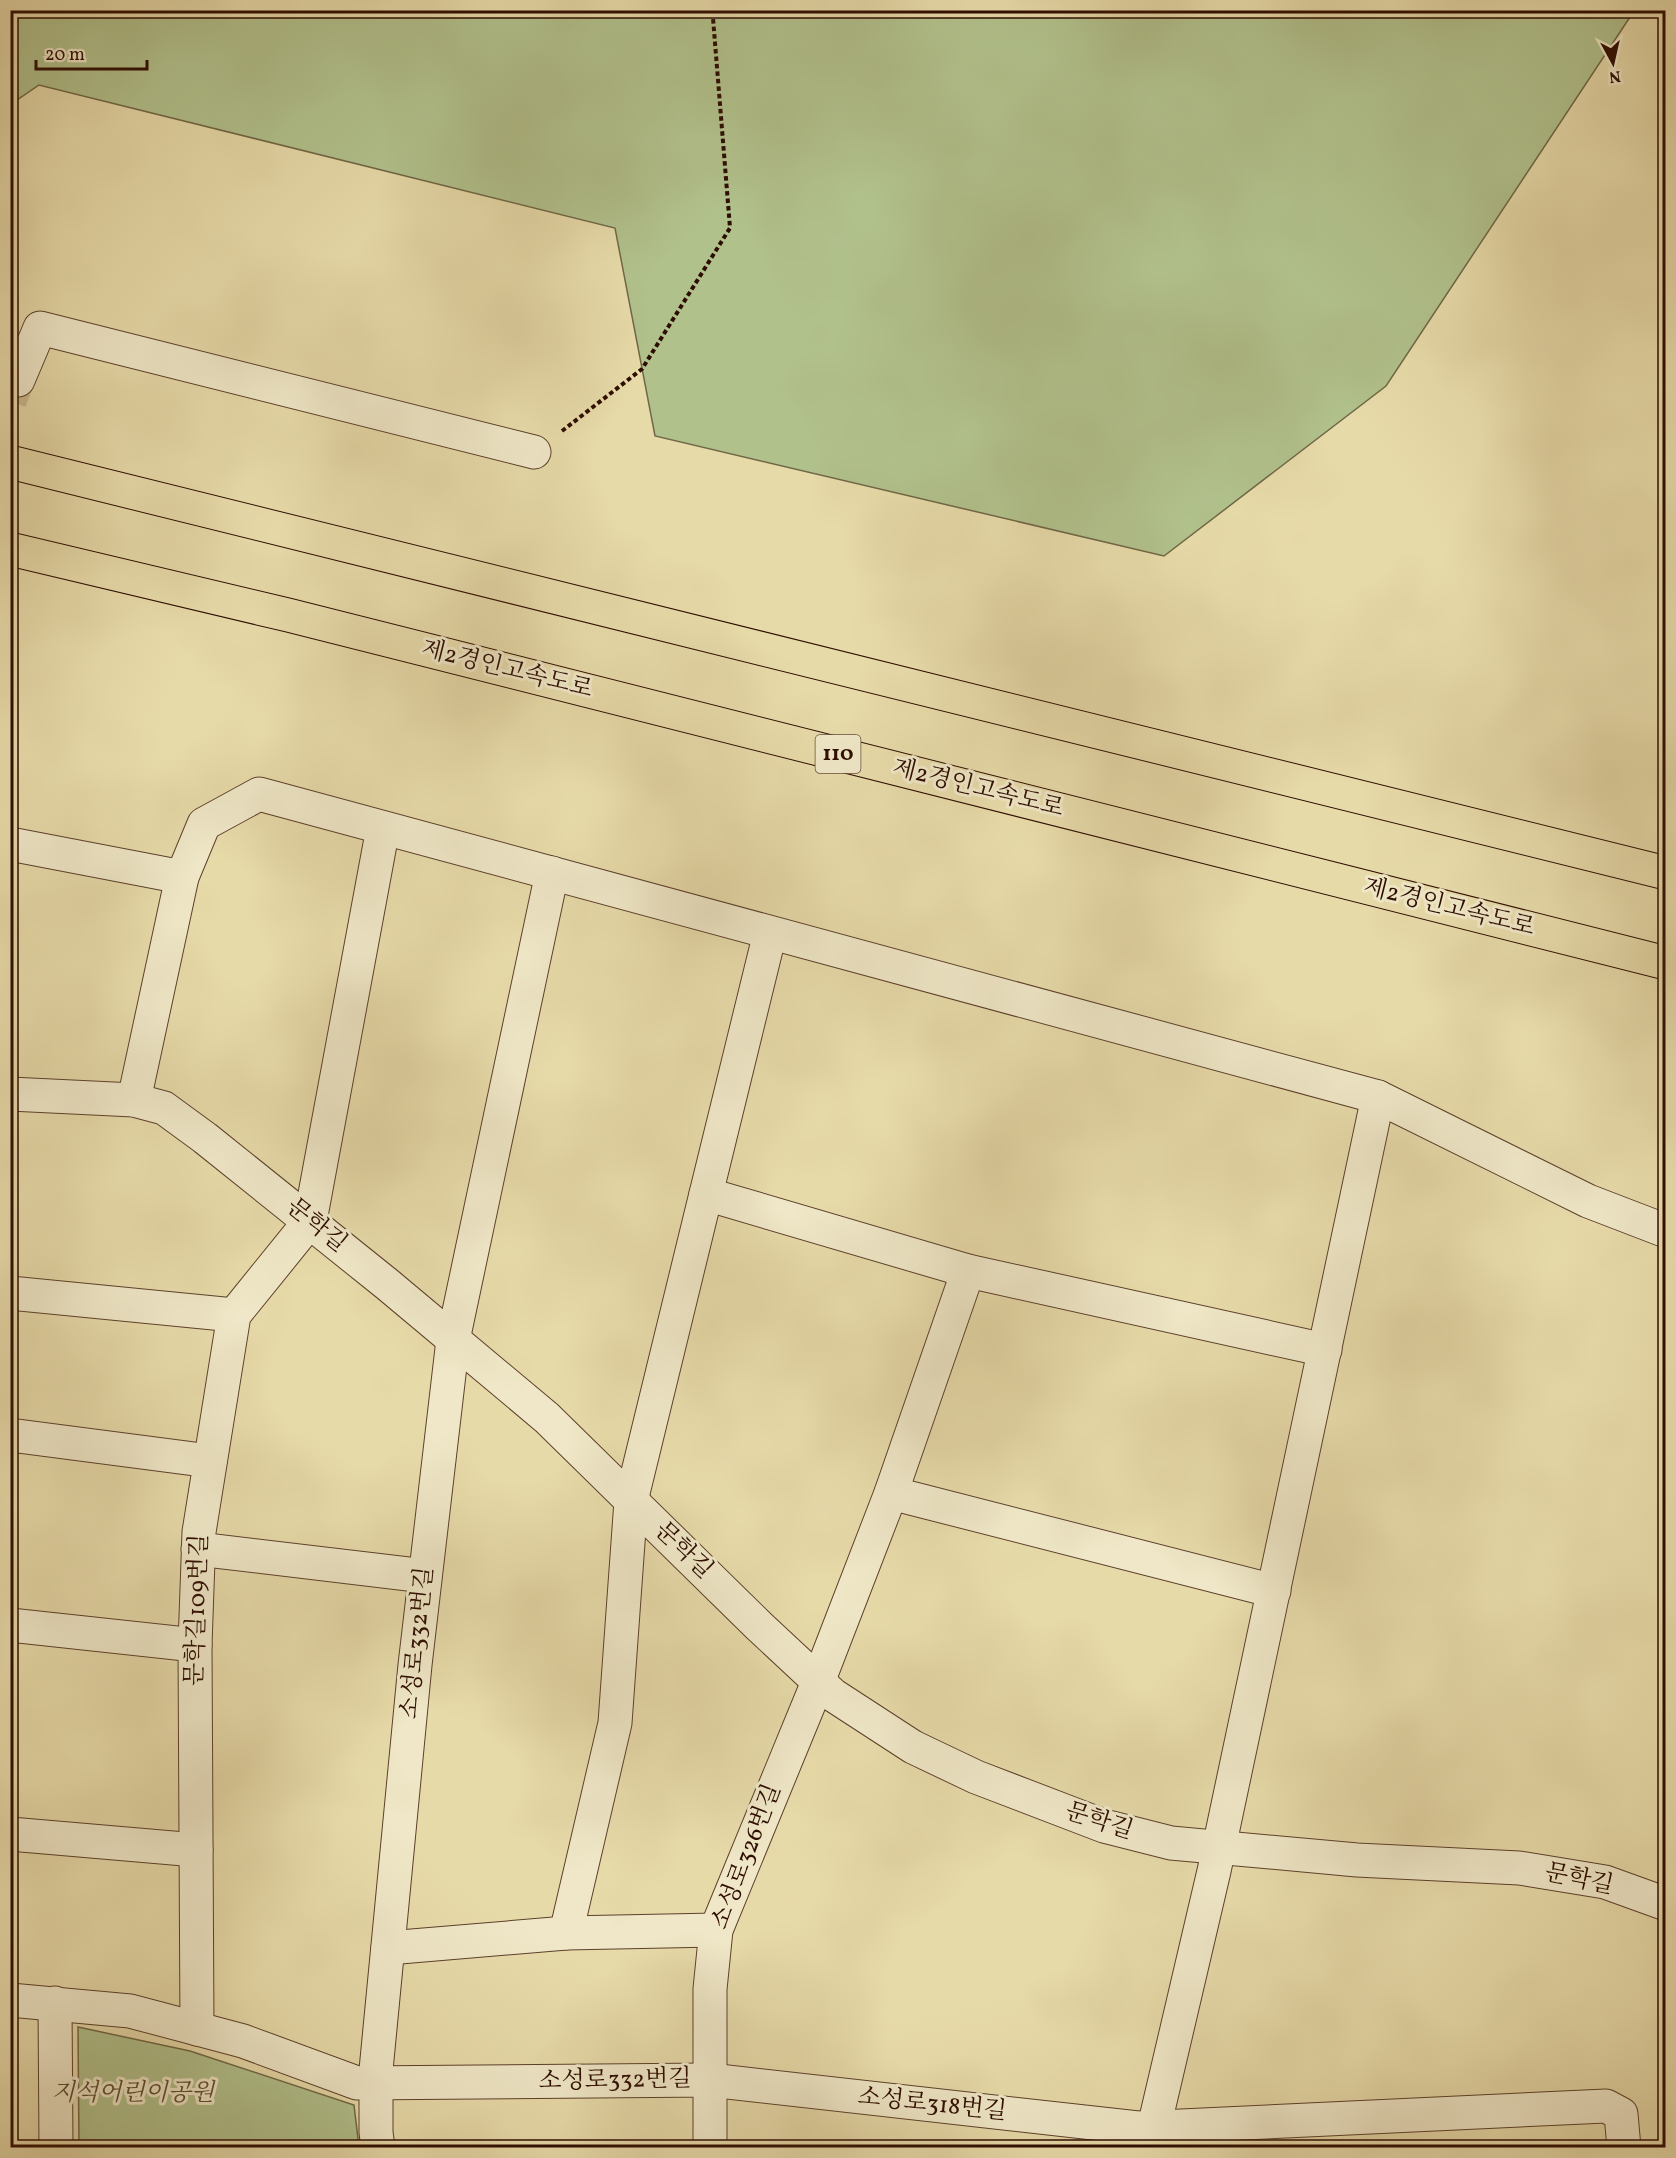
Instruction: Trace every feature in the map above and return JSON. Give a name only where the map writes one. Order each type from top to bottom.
[{"type":"highway","points":[[10,462],[1665,873]]},
{"type":"highway","name":"제2경인고속도로","points":[[10,549],[288,615],[1665,963]]},
{"type":"street","points":[[18,380],[40,328],[534,452]]},
{"type":"street","points":[[134,1100],[182,877],[204,824],[259,794],[1378,1097],[1588,1201],[1665,1231]]},
{"type":"street","points":[[310,1221],[383,828]]},
{"type":"street","points":[[10,844],[182,877]]},
{"type":"street","name":"소성로332번길","points":[[378,2148],[376,2083],[414,1665],[453,1340],[552,873]]},
{"type":"street","points":[[631,1501],[770,933]]},
{"type":"street","name":"문학길","points":[[10,1095],[134,1100],[164,1108],[310,1221],[547,1418],[833,1695],[913,1747],[976,1778],[1104,1826],[1171,1843],[1357,1860],[1519,1868],[1605,1882],[1665,1904]]},
{"type":"street","points":[[1155,2137],[1220,1848],[1378,1097]]},
{"type":"street","points":[[706,1194],[968,1271],[1325,1350]]},
{"type":"street","name":"문학길109번길","points":[[197,2029],[195,1645],[199,1532],[234,1315],[310,1221]]},
{"type":"street","name":"소성로326번길","points":[[710,2148],[710,1989],[716,1930],[818,1682],[891,1492],[968,1271]]},
{"type":"street","points":[[10,1293],[234,1315]]},
{"type":"street","points":[[10,1435],[210,1461]]},
{"type":"street","points":[[891,1492],[1274,1591]]},
{"type":"street","name":"문학길","points":[[566,1933],[615,1723],[631,1501]]},
{"type":"street","points":[[198,1549],[425,1576]]},
{"type":"street","points":[[10,1625],[195,1645]]},
{"type":"street","points":[[10,1834],[196,1850]]},
{"type":"street","points":[[388,1948],[566,1933],[716,1930]]},
{"type":"street","points":[[10,2000],[130,2011],[243,2040],[357,2083],[376,2083]]},
{"type":"street","points":[[55,2003],[56,2148]]},
{"type":"street","name":"소성로332번길","points":[[376,2083],[710,2080]]},
{"type":"street","name":"소성로318번길","points":[[710,2080],[1138,2128],[1155,2137],[1606,2106],[1621,2114],[1624,2148]]},
{"type":"path","points":[[534,452],[642,369],[730,228],[713,18],[707,10]]},
{"type":"green space","points":[[11,10],[1634,11],[1386,386],[1164,556],[655,436],[615,228],[39,85],[11,104]]},
{"type":"green space","name":"지석어린이공원","points":[[78,2027],[190,2051],[354,2105],[359,2147],[79,2147]]},
{"type":"tunnel","points":[[10,401],[19,378]]}]
